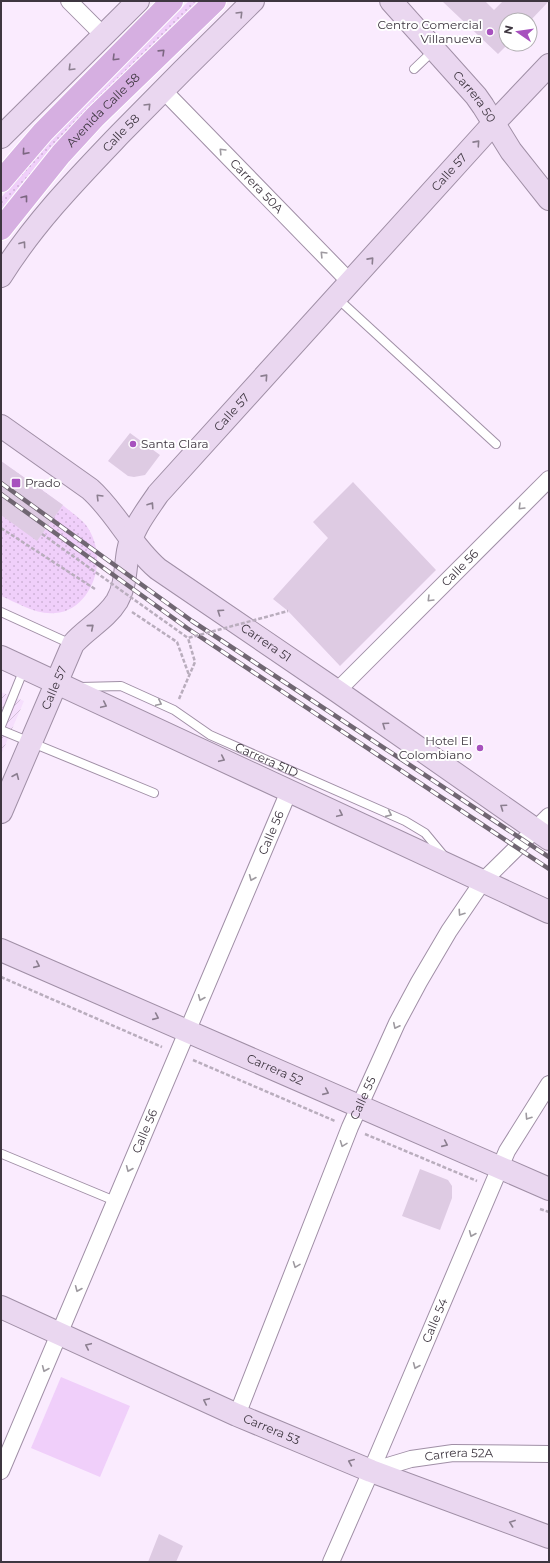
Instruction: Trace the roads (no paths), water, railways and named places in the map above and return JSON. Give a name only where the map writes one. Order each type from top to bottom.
[{"type":"main road","points":[[1,137],[138,1]]},
{"type":"main road","points":[[1,181],[47,127],[172,1]]},
{"type":"main road","name":"Avenida Calle 58","points":[[1,229],[61,154],[95,117],[214,1]]},
{"type":"main road","name":"Calle 58","points":[[1,276],[49,210],[78,178],[163,90],[253,1]]},
{"type":"main road","name":"Carrera 50","points":[[391,1],[476,96],[511,151],[549,199]]},
{"type":"main road","name":"Calle 57","points":[[1,812],[30,743],[62,685],[73,644],[106,614],[116,602],[125,579],[131,539],[138,524],[158,494],[494,123],[549,65]]},
{"type":"main road","name":"Carrera 51","points":[[1,426],[90,489],[111,510],[131,539],[158,570],[337,692],[544,828]]},
{"type":"main road","name":"Carrera 51D","points":[[1,657],[549,912]]},
{"type":"main road","name":"Carrera 52","points":[[1,950],[549,1189]]},
{"type":"main road","name":"Carrera 53","points":[[1,1307],[237,1415],[371,1471],[549,1537]]},
{"type":"street","points":[[69,1],[103,35]]},
{"type":"street","name":"Carrera 50A","points":[[163,90],[343,290]]},
{"type":"street","name":"Calle 56","points":[[337,692],[549,479]]},
{"type":"street","name":"Calle 56","points":[[1,1471],[290,791]]},
{"type":"street","name":"Calle 55","points":[[237,1415],[350,1127],[397,1023],[449,931],[483,881],[544,828]]},
{"type":"street","name":"Calle 54","points":[[331,1562],[507,1151],[549,1084]]},
{"type":"street","name":"Carrera 52A","points":[[371,1471],[411,1459],[453,1453],[549,1454]]},
{"type":"lane","points":[[414,69],[434,50]]},
{"type":"lane","points":[[343,290],[496,444]]},
{"type":"lane","points":[[1,612],[73,644]]},
{"type":"lane","points":[[1,726],[24,668]]},
{"type":"lane","name":"Carrera 51D","points":[[62,685],[121,686],[174,710],[210,735],[405,821],[425,833],[453,867]]},
{"type":"lane","points":[[1,730],[154,793]]},
{"type":"lane","points":[[2,1154],[115,1201]]},
{"type":"railway","points":[[1,483],[192,621],[549,857]]},
{"type":"railway","points":[[1,494],[187,628],[549,869]]},
{"type":"place","name":"Centro Comercial Villanueva","points":[[490,32]]},
{"type":"place","name":"Santa Clara","points":[[133,444]]},
{"type":"place","name":"Prado","points":[[16,483]]},
{"type":"place","name":"Hotel El Colombiano","points":[[480,748]]}]
